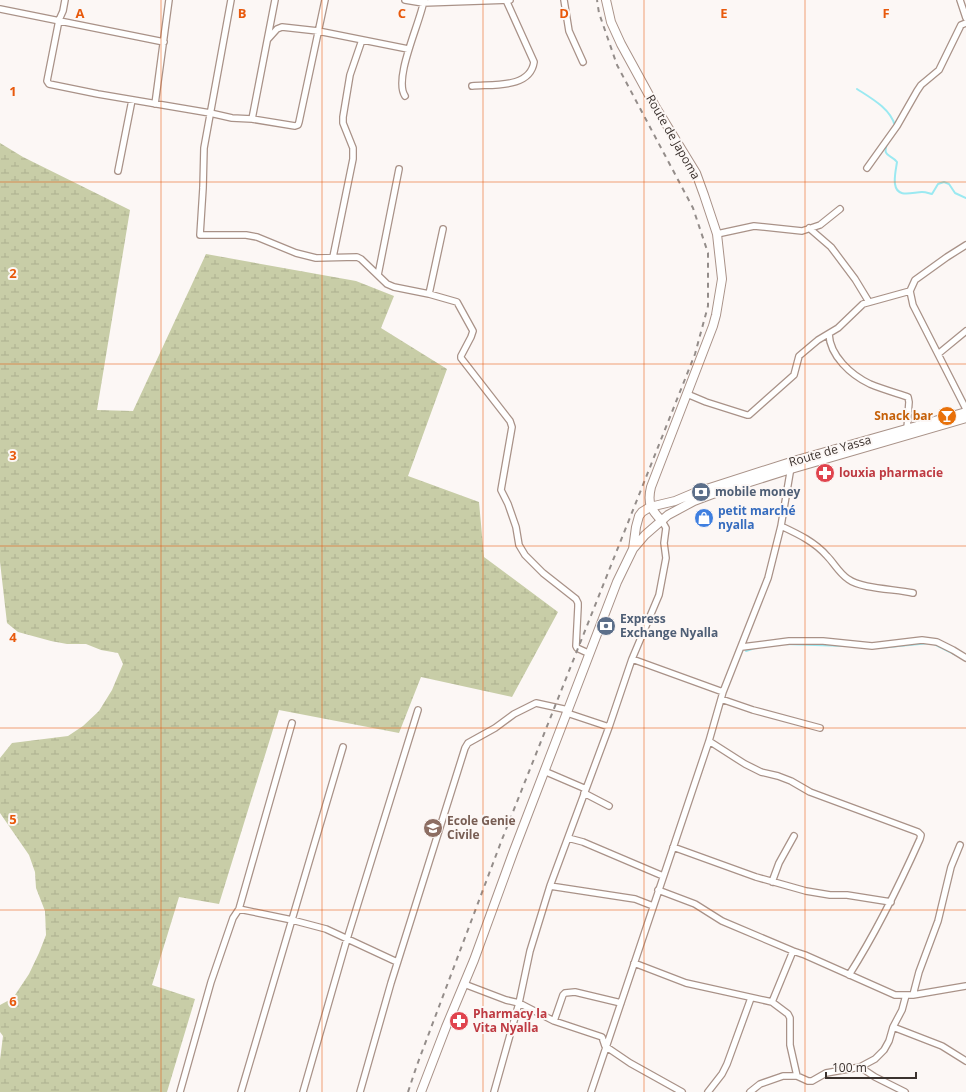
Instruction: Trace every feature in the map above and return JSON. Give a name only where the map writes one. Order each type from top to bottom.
[{"type":"main road","name":"Route de Japoma","points":[[606,0],[611,22],[621,44],[654,106],[696,173],[717,234],[722,279],[716,315],[687,394],[650,487],[650,507]]},
{"type":"main road","name":"Route de Yassa","points":[[694,497],[966,411]]},
{"type":"main road","name":"Route de Yassa","points":[[791,466],[966,418]]},
{"type":"main road","points":[[633,549],[636,527],[639,516],[642,512],[650,507],[694,497]]},
{"type":"main road","points":[[421,1092],[464,984],[617,582],[633,549],[645,535],[668,515],[694,497]]},
{"type":"main road","points":[[650,507],[662,521]]},
{"type":"street","points":[[64,0],[63,11],[59,20],[47,81],[49,84],[232,118],[295,126],[298,125],[325,0]]},
{"type":"street","points":[[155,104],[169,0]]},
{"type":"street","points":[[231,0],[204,148],[200,235],[246,235],[263,239],[310,257],[350,257],[361,259],[387,284],[457,302],[473,331],[461,358],[508,417],[512,427],[501,490],[512,516],[519,545],[525,555],[543,574],[576,599],[578,603],[576,646],[577,648],[590,654]]},
{"type":"street","points":[[252,120],[275,0]]},
{"type":"street","points":[[405,0],[423,2],[510,0]]},
{"type":"street","points":[[472,86],[515,83],[527,77],[533,69],[534,62],[506,0]]},
{"type":"street","points":[[564,0],[569,31],[583,62]]},
{"type":"street","points":[[960,0],[966,18]]},
{"type":"street","points":[[405,96],[401,87],[408,49],[423,2]]},
{"type":"street","points":[[0,9],[164,42]]},
{"type":"street","points":[[867,168],[897,126],[921,85],[939,70],[961,25],[966,23]]},
{"type":"street","points":[[268,39],[277,29],[282,27],[318,31],[408,49]]},
{"type":"street","points":[[333,257],[353,159],[353,148],[343,122],[343,117],[350,75],[362,40]]},
{"type":"street","points":[[118,171],[132,100]]},
{"type":"street","points":[[378,275],[400,169]]},
{"type":"street","points":[[717,234],[754,226],[796,231],[820,225],[840,209]]},
{"type":"street","points":[[809,228],[831,247],[869,302]]},
{"type":"street","points":[[429,294],[443,229]]},
{"type":"street","points":[[966,245],[915,280],[910,291],[913,305],[966,411]]},
{"type":"street","points":[[687,394],[711,404],[749,415],[794,375],[799,356],[847,320],[863,304],[910,291]]},
{"type":"street","points":[[938,354],[966,331]]},
{"type":"street","points":[[828,334],[836,356],[850,370],[870,383],[908,397],[907,429]]},
{"type":"street","points":[[591,1092],[605,1046],[621,1003],[709,741],[723,692],[768,578],[781,526],[791,466]]},
{"type":"street","points":[[494,1092],[519,1003],[530,950],[550,886],[609,727],[632,659],[659,595],[666,558],[664,543],[666,528],[662,521]]},
{"type":"street","points":[[781,526],[810,540],[848,580],[856,583],[913,593]]},
{"type":"street","points":[[742,647],[789,641],[823,641],[872,646],[922,640],[937,642],[966,658]]},
{"type":"street","points":[[632,659],[723,692]]},
{"type":"street","points":[[721,699],[753,710],[820,728]]},
{"type":"street","points":[[360,1092],[397,962],[465,748],[468,744],[495,728],[514,714],[536,703],[567,711],[609,727]]},
{"type":"street","points":[[303,1092],[347,939],[418,710]]},
{"type":"street","points":[[180,1092],[211,982],[233,918],[239,909],[292,723]]},
{"type":"street","points":[[709,741],[733,757],[756,769],[792,781],[810,792],[918,832],[921,835],[891,902],[849,975]]},
{"type":"street","points":[[241,1092],[344,747]]},
{"type":"street","points":[[544,771],[585,791],[609,806]]},
{"type":"street","points":[[772,882],[779,863],[794,836]]},
{"type":"street","points":[[568,838],[583,842],[664,876]]},
{"type":"street","points":[[913,995],[938,921],[951,867],[960,845]]},
{"type":"street","points":[[673,847],[772,882],[806,892],[830,895],[848,895],[891,902]]},
{"type":"street","points":[[550,886],[635,900],[653,906]]},
{"type":"street","points":[[658,890],[695,904],[722,921],[895,994],[913,995],[966,986]]},
{"type":"street","points":[[239,909],[326,929],[397,962]]},
{"type":"street","points":[[772,1002],[793,951]]},
{"type":"street","points":[[634,963],[686,983],[772,1002],[788,1014],[790,1018],[790,1045],[797,1076]]},
{"type":"street","points":[[464,984],[506,1000],[519,1003],[554,1021],[602,1037],[605,1046],[630,1063],[682,1092]]},
{"type":"street","points":[[554,1021],[563,995],[569,992],[575,992],[621,1003]]},
{"type":"street","points":[[750,1092],[760,1084],[783,1076],[797,1076],[808,1081],[812,1081],[826,1073],[860,1067],[875,1059],[884,1050],[889,1041],[893,1027],[902,1010],[906,995]]},
{"type":"street","points":[[708,1092],[722,1074],[727,1064],[751,998]]},
{"type":"street","points":[[893,1027],[942,1046],[966,1060]]},
{"type":"street","points":[[860,1067],[875,1078],[905,1092]]},
{"type":"green space","points":[[0,143],[23,157],[130,210],[97,410],[133,411],[206,254],[356,281],[394,296],[381,328],[447,369],[408,476],[479,502],[484,557],[558,612],[512,697],[421,677],[399,733],[279,710],[219,904],[179,897],[152,985],[195,999],[167,1092],[0,1092],[0,1060],[3,1036],[0,1032],[0,1005],[13,998],[29,974],[46,935],[45,911],[36,888],[35,872],[29,855],[0,813],[0,758],[12,743],[68,736],[83,726],[99,711],[112,690],[123,664],[118,653],[101,650],[86,644],[67,644],[51,641],[18,632],[7,623],[0,562]]},
{"type":"waterway","points":[[857,89],[885,109],[893,120],[895,126]]},
{"type":"waterway","points":[[887,144],[886,153],[897,162],[895,184],[896,189],[899,192],[906,194],[926,192],[932,194],[938,184],[944,182],[949,184],[955,193],[966,198]]},
{"type":"waterway","points":[[878,648],[930,643]]},
{"type":"waterway","points":[[784,644],[846,646]]},
{"type":"waterway","points":[[934,644],[962,658]]},
{"type":"waterway","points":[[746,651],[758,647]]},
{"type":"railway","points":[[408,1092],[501,842],[695,354],[708,306],[708,253],[693,208],[617,65],[599,13],[597,0]]},
{"type":"place","name":"Snack bar","points":[[947,416]]},
{"type":"place","name":"louxia pharmacie","points":[[825,473]]},
{"type":"place","name":"mobile money","points":[[701,492]]},
{"type":"place","name":"petit marché nyalla","points":[[704,518]]},
{"type":"place","name":"Express Exchange Nyalla","points":[[606,626]]},
{"type":"place","name":"Ecole Genie Civile","points":[[433,828]]},
{"type":"place","name":"Pharmacy la Vita Nyalla","points":[[459,1021]]}]
